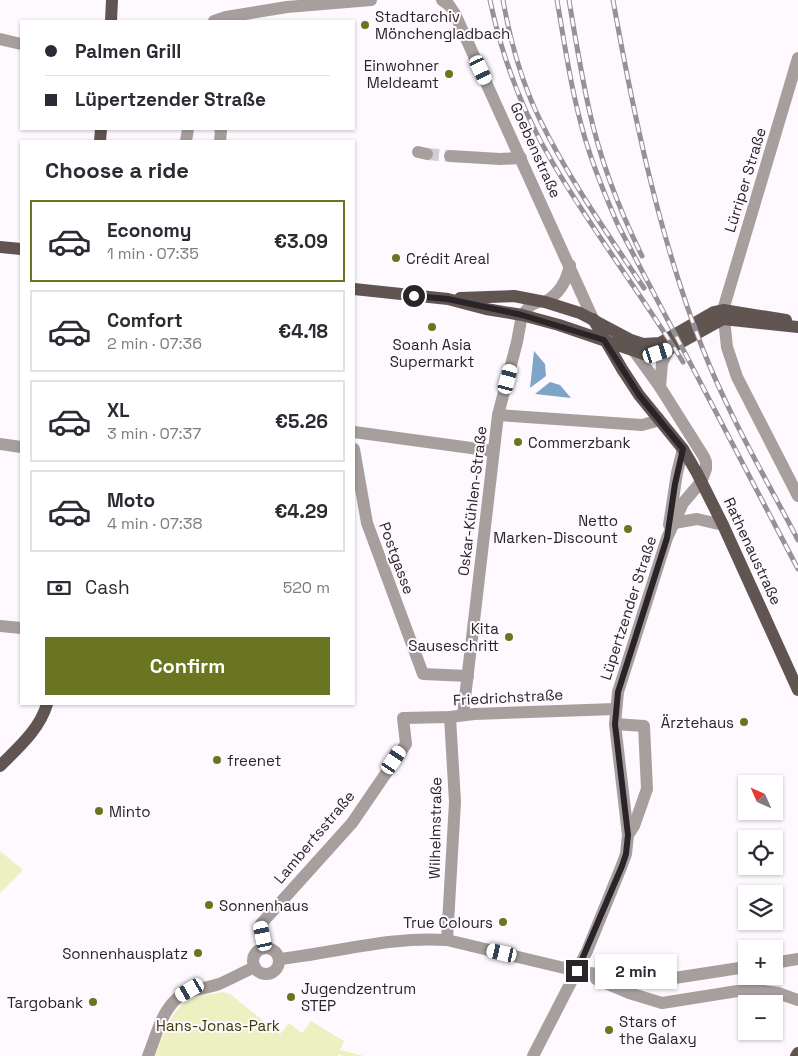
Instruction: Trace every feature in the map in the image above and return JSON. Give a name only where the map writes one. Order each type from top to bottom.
[{"type":"main road","points":[[111,20],[112,0]]},
{"type":"main road","points":[[0,247],[20,249]]},
{"type":"main road","points":[[355,289],[448,299],[522,315],[634,351],[650,354],[668,349],[723,315],[774,317],[798,323]]},
{"type":"main road","points":[[448,299],[508,296],[542,301],[568,308],[593,319],[631,340],[651,345],[666,340],[714,312],[798,327]]},
{"type":"main road","name":"Rathenaustraße","points":[[593,319],[632,384],[683,449],[724,525],[798,690]]},
{"type":"main road","points":[[0,766],[36,726],[43,717],[48,705]]},
{"type":"main road","points":[[796,1056],[798,1052]]},
{"type":"street","points":[[217,20],[279,8],[371,0]]},
{"type":"street","name":"Goebenstraße","points":[[442,0],[449,5],[455,14],[593,319]]},
{"type":"street","points":[[0,39],[20,44]]},
{"type":"street","name":"Lürriper Straße","points":[[723,315],[795,77],[798,58]]},
{"type":"street","points":[[450,156],[500,159],[521,158]]},
{"type":"street","points":[[522,315],[531,305],[555,295],[562,287],[570,265]]},
{"type":"street","name":"Oskar-Kühlen-Straße","points":[[456,716],[468,676],[498,416],[522,315]]},
{"type":"street","points":[[723,315],[727,347],[737,377],[798,496]]},
{"type":"street","points":[[593,319],[634,351],[660,387],[704,457],[706,469],[701,482]]},
{"type":"street","points":[[660,387],[662,363],[668,349]]},
{"type":"street","points":[[498,416],[647,424],[658,418]]},
{"type":"street","points":[[355,432],[493,451]]},
{"type":"street","points":[[0,444],[20,446]]},
{"type":"street","points":[[667,538],[675,484],[683,449]]},
{"type":"street","name":"Postgasse","points":[[355,455],[367,523],[423,674],[468,676]]},
{"type":"street","name":"Lüpertzender Straße","points":[[533,1056],[577,971],[626,854],[628,835],[615,724],[618,692],[667,538],[687,498],[701,482]]},
{"type":"street","points":[[674,523],[697,519],[724,525]]},
{"type":"street","points":[[0,626],[20,628]]},
{"type":"street","name":"Friedrichstraße","points":[[403,718],[615,709]]},
{"type":"street","name":"Wilhelmstraße","points":[[447,940],[455,802],[456,716]]},
{"type":"street","name":"Lambertsstraße","points":[[266,948],[261,924],[352,823],[406,744],[403,718]]},
{"type":"street","name":"Lüpertzender Straße","points":[[615,724],[644,726],[647,789],[634,826],[628,835]]},
{"type":"street","points":[[279,959],[311,956],[374,943],[425,938],[447,940],[577,971],[638,980],[668,979],[738,968]]},
{"type":"street","points":[[266,948],[275,952],[279,959],[277,968],[270,973],[261,973],[254,967],[255,954],[262,949],[266,948]]},
{"type":"street","points":[[783,962],[798,959]]},
{"type":"street","points":[[148,1056],[165,1013],[173,1002],[190,990],[218,984],[254,967]]},
{"type":"street","points":[[577,971],[629,993],[662,1003],[750,989],[778,993],[798,1000]]},
{"type":"green space","points":[[0,851],[23,870],[0,893]]},
{"type":"green space","name":"Hans-Jonas-Park","points":[[223,992],[230,994],[280,1034],[289,1023],[302,1033],[311,1021],[344,1041],[340,1050],[364,1056],[342,1056],[339,1054],[338,1056],[155,1056],[172,1017],[182,1005],[197,997]]},
{"type":"water","points":[[534,351],[545,364],[546,376],[530,388]]},
{"type":"water","points":[[550,382],[560,385],[571,398],[535,394]]},
{"type":"tunnel","points":[[427,154],[450,156]]},
{"type":"railway","points":[[490,0],[515,86],[543,146],[585,215],[683,362]]},
{"type":"railway","points":[[503,0],[517,61],[540,120],[576,185],[644,288]]},
{"type":"railway","points":[[557,0],[570,78],[584,135],[618,225],[798,569]]},
{"type":"railway","points":[[569,0],[593,128],[618,202],[642,256]]},
{"type":"railway","points":[[613,0],[649,176],[660,219],[687,305],[723,397],[798,540]]},
{"type":"place","name":"Stadtarchiv Mönchengladbach","points":[[365,25]]},
{"type":"place","name":"Einwohner Meldeamt","points":[[449,74]]},
{"type":"place","name":"Crédit Areal","points":[[396,258]]},
{"type":"place","name":"Soanh Asia Supermarkt","points":[[432,327]]},
{"type":"place","name":"Commerzbank","points":[[518,442]]},
{"type":"place","name":"Netto Marken-Discount","points":[[628,529]]},
{"type":"place","name":"Kita Sauseschritt","points":[[509,637]]},
{"type":"place","name":"Ärztehaus","points":[[744,722]]},
{"type":"place","name":"freenet","points":[[217,760]]},
{"type":"place","name":"Minto","points":[[99,811]]},
{"type":"place","name":"Sonnenhaus","points":[[209,905]]},
{"type":"place","name":"True Colours","points":[[503,922]]},
{"type":"place","name":"Sonnenhausplatz","points":[[198,953]]},
{"type":"place","name":"Jugendzentrum STEP","points":[[291,997]]},
{"type":"place","name":"Targobank","points":[[93,1002]]},
{"type":"place","name":"Stars of the Galaxy","points":[[609,1030]]},
{"type":"route","points":[[414,296],[448,299],[486,309],[522,315],[560,325],[604,340],[639,395],[683,449],[675,484],[667,538],[626,664],[615,709],[615,724],[628,835],[626,854],[577,971]]}]
